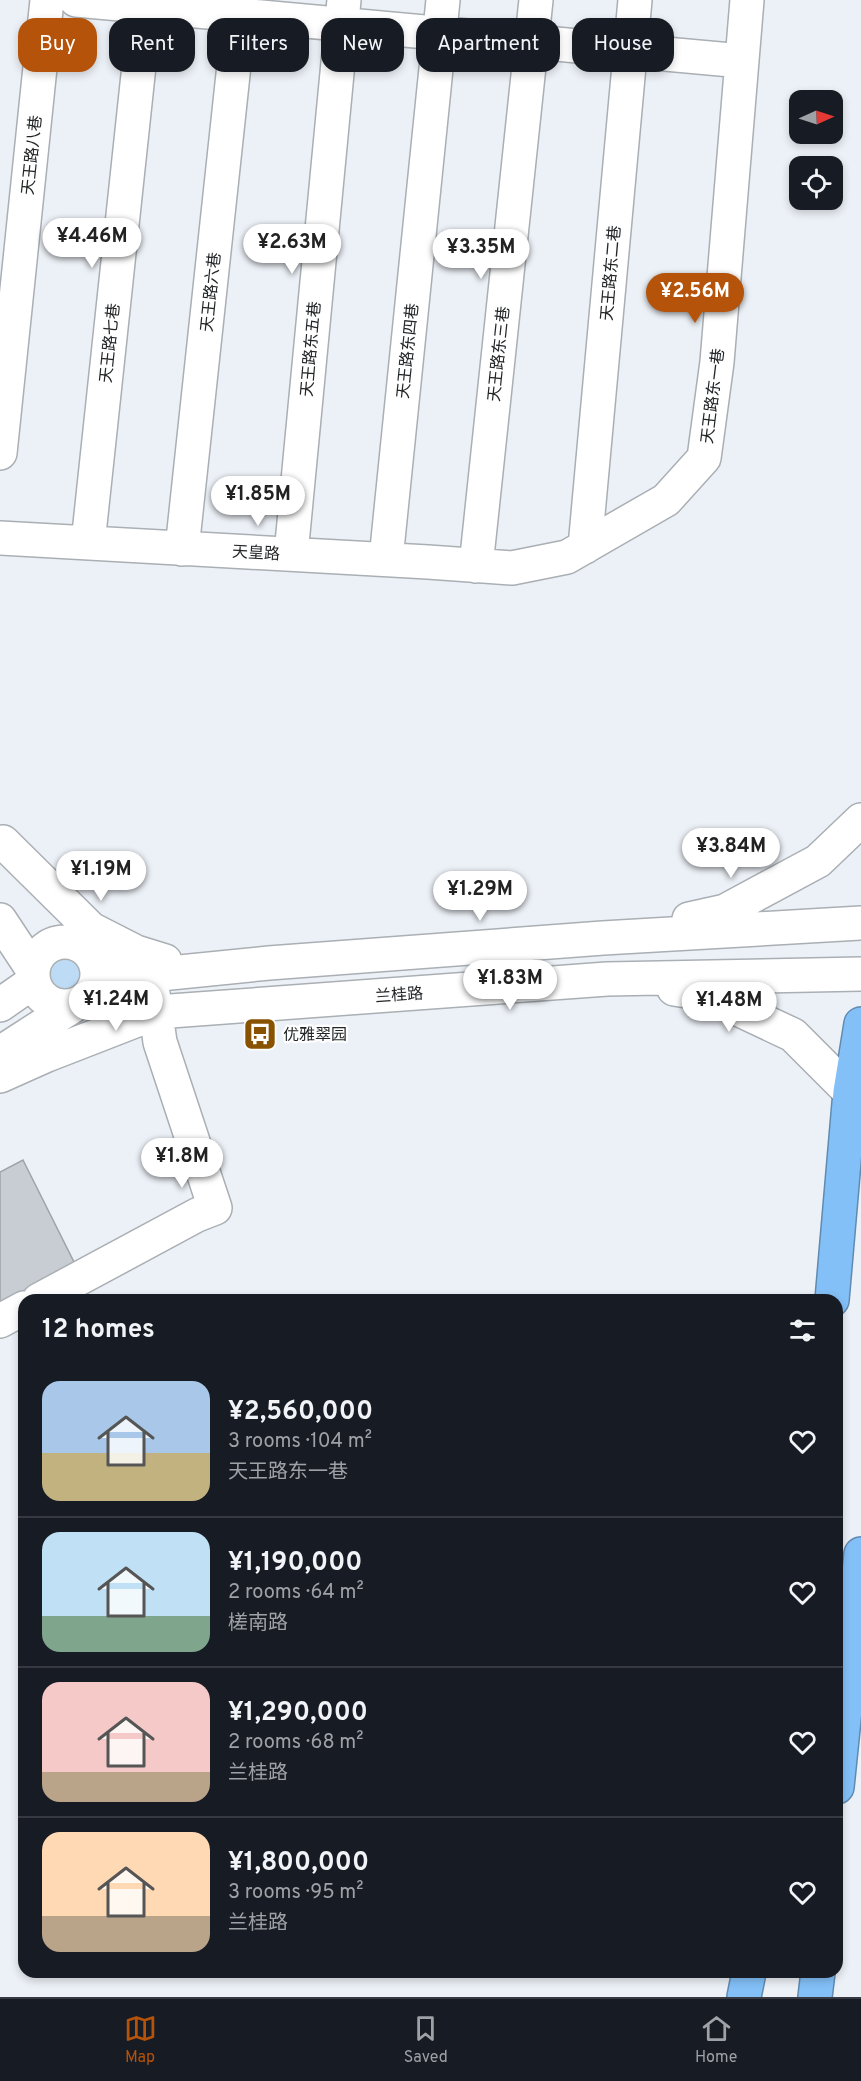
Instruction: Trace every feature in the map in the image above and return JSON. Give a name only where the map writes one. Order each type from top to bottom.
[{"type":"highway","points":[[833,1294],[850,1092],[861,1024]]},
{"type":"highway","points":[[843,1729],[861,1554]]},
{"type":"highway","points":[[744,1997],[748,1978]]},
{"type":"highway","points":[[759,1997],[763,1978]]},
{"type":"highway","points":[[815,1997],[817,1978]]},
{"type":"street","name":"天王路八巷","points":[[0,453],[47,0]]},
{"type":"street","points":[[76,0],[343,12],[416,28]]},
{"type":"street","name":"天王路东四巷","points":[[441,18],[443,0]]},
{"type":"street","name":"天王路东三巷","points":[[534,18],[536,0]]},
{"type":"street","name":"天王路东二巷","points":[[633,18],[635,0]]},
{"type":"street","name":"天王路东一巷","points":[[512,568],[567,557],[585,547],[666,500],[704,458],[717,362],[747,0]]},
{"type":"street","name":"天王路七巷","points":[[88,543],[146,3]]},
{"type":"street","name":"天王路六巷","points":[[182,549],[241,8]]},
{"type":"street","name":"天王路东五巷","points":[[291,554],[343,12]]},
{"type":"street","points":[[674,55],[742,61]]},
{"type":"street","name":"天王路东四巷","points":[[386,560],[436,72]]},
{"type":"street","name":"天王路东三巷","points":[[476,566],[529,72]]},
{"type":"street","name":"天王路东二巷","points":[[585,547],[628,72]]},
{"type":"street","name":"天皇路","points":[[0,538],[512,568]]},
{"type":"street","points":[[603,938],[725,911],[818,861],[861,820]]},
{"type":"street","points":[[1,840],[91,928],[136,952],[195,970]]},
{"type":"street","points":[[0,1053],[91,994],[98,974],[1,840]]},
{"type":"street","points":[[0,920],[44,999],[63,1007],[78,1003]]},
{"type":"street","points":[[0,1005],[33,976],[35,960],[42,951],[59,942],[150,975],[269,963],[603,938],[861,923]]},
{"type":"street","name":"兰桂路","points":[[78,1003],[157,1012],[607,979],[861,974]]},
{"type":"street","points":[[50,1294],[197,1215],[215,1208],[160,1042],[150,975]]},
{"type":"street","points":[[607,979],[706,994],[793,1035],[850,1092]]},
{"type":"street","points":[[0,1076],[157,1012]]},
{"type":"street","points":[[0,1321],[18,1311]]},
{"type":"shaded area","points":[[65,949],[81,958],[88,973],[88,979],[86,985],[57,998],[49,995],[44,989],[44,959],[49,953]]},
{"type":"building","points":[[23,1160],[76,1266],[0,1305],[0,1172]]},
{"type":"place","name":"优雅翠园","points":[[260,1034]]}]
